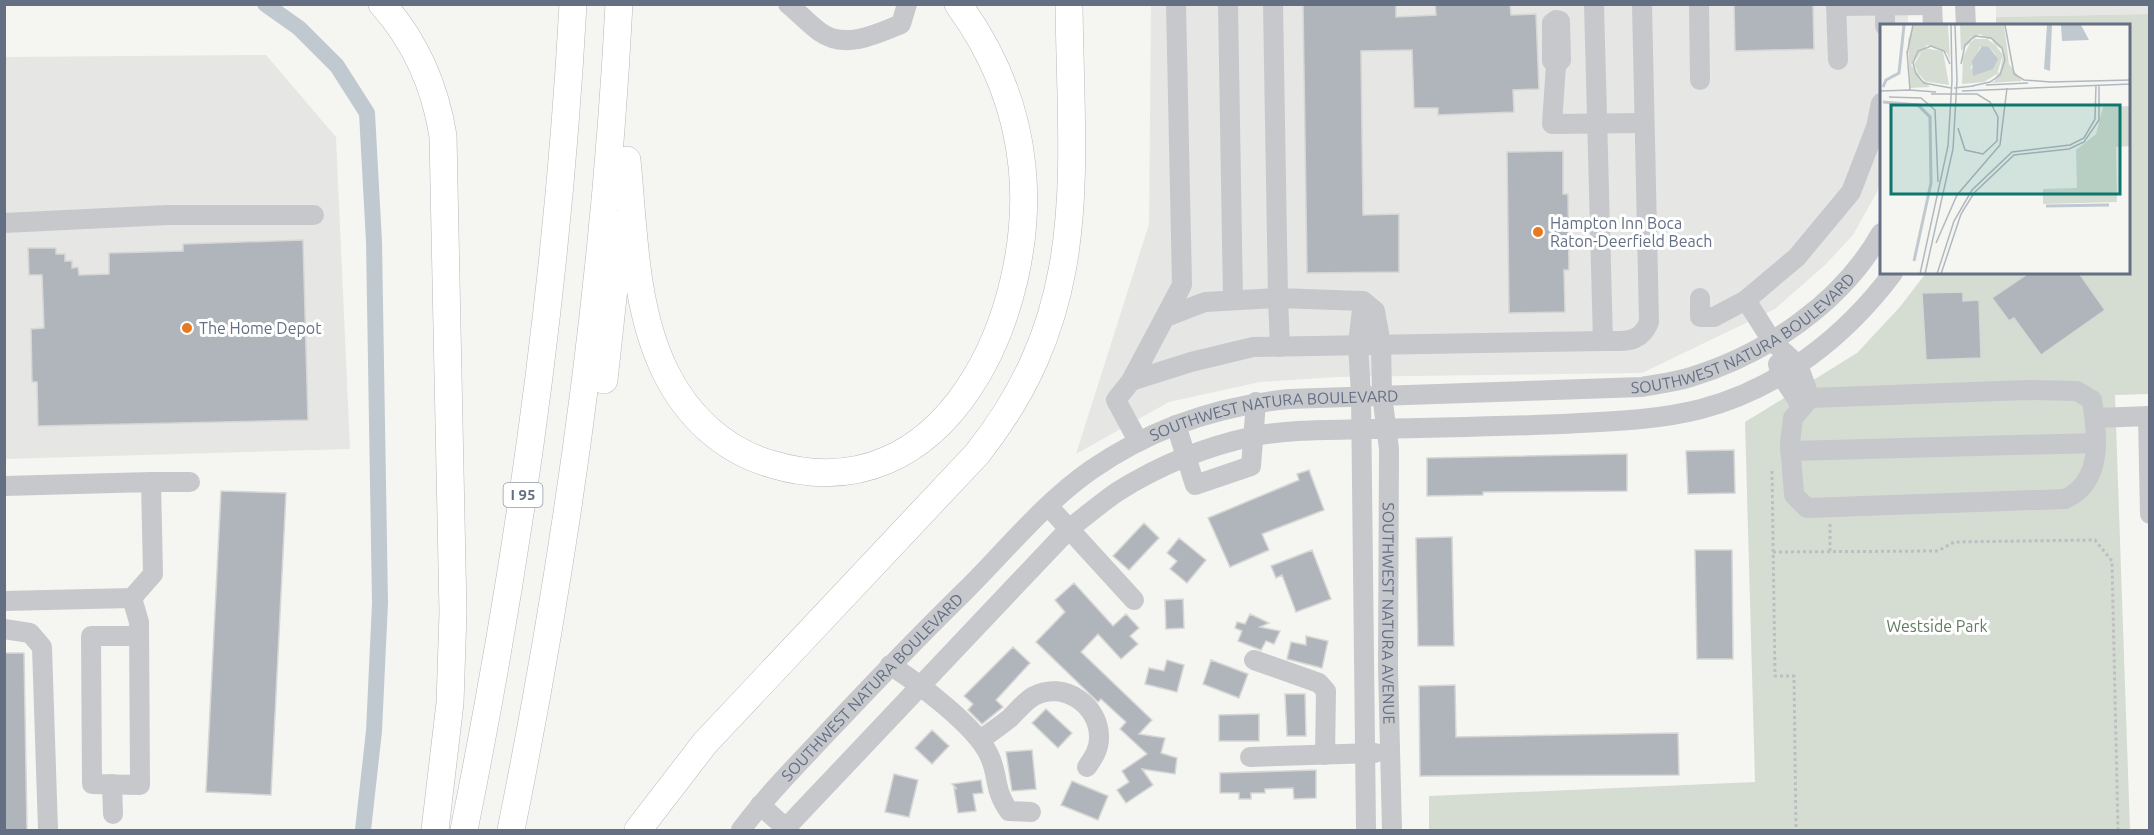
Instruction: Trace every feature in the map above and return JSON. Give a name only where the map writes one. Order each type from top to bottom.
[{"type":"highway","points":[[382,4],[417,52],[435,101],[443,136],[453,613],[450,704],[435,831]]},
{"type":"highway","name":"I 95","points":[[464,831],[503,624],[537,397],[558,203],[573,4]]},
{"type":"highway","points":[[483,831],[523,616],[555,399],[580,168],[591,4]]},
{"type":"highway","points":[[511,831],[542,672],[581,419],[602,225],[619,4]]},
{"type":"highway","points":[[530,831],[560,676],[589,495],[610,335],[627,160],[637,4]]},
{"type":"highway","points":[[627,160],[645,314],[664,369],[681,398],[701,423],[742,453],[785,468],[835,472],[864,467],[893,456],[922,439],[936,427],[975,378],[1004,317],[1020,252],[1024,208],[1022,168],[1012,114],[988,53],[958,4]]},
{"type":"highway","points":[[638,831],[664,793],[712,735],[978,454],[1007,415],[1029,376],[1053,315],[1068,246],[1071,192],[1069,4]]},
{"type":"street","points":[[788,4],[821,34],[848,40],[869,38],[901,24],[907,4]]},
{"type":"street","points":[[1138,441],[1116,400],[1131,381],[1182,285],[1176,4]]},
{"type":"street","points":[[1228,4],[1233,300]]},
{"type":"street","points":[[1273,4],[1280,347]]},
{"type":"street","points":[[1594,4],[1603,341]]},
{"type":"street","points":[[1131,381],[1227,352],[1253,347],[1634,341],[1645,332],[1649,322],[1642,4]]},
{"type":"street","points":[[1699,4],[1700,80]]},
{"type":"street","points":[[1965,4],[1966,24]]},
{"type":"street","points":[[1838,60],[1836,5],[1932,5],[1933,24]]},
{"type":"street","points":[[1885,5],[1885,24]]},
{"type":"street","points":[[1556,12],[1560,21],[1561,60],[1556,65],[1552,124],[1644,123]]},
{"type":"street","points":[[1700,298],[1700,317],[1714,317],[1746,300],[1797,257],[1809,236],[1844,191],[1876,127],[1878,104]]},
{"type":"street","points":[[9,225],[168,214],[314,215]]},
{"type":"street","name":"SOUTHWEST NATURA BOULEVARD","points":[[741,831],[760,805],[890,665],[1049,507],[1090,471],[1138,441],[1176,425],[1256,402],[1382,395],[1492,394],[1642,387],[1689,378],[1718,368],[1772,341],[1799,323],[1836,291],[1880,234]]},
{"type":"street","name":"SOUTHWEST NATURA BOULEVARD","points":[[760,805],[786,830],[1070,528],[1117,492],[1186,458],[1253,436],[1285,431],[1517,426],[1631,420],[1677,415],[1723,401],[1789,370],[1859,314],[1892,274]]},
{"type":"street","points":[[1166,317],[1205,302],[1278,298],[1363,301]]},
{"type":"street","points":[[1746,300],[1789,370],[1806,403]]},
{"type":"street","name":"SOUTHWEST NATURA AVENUE","points":[[1363,301],[1358,344],[1361,396],[1365,831]]},
{"type":"street","name":"SOUTHWEST NATURA AVENUE","points":[[1363,301],[1375,311],[1381,344],[1382,395],[1387,428],[1392,831]]},
{"type":"street","points":[[2077,391],[2092,400],[2095,418],[2096,460],[2090,478],[2079,493],[2065,500],[1807,508],[1794,495],[1791,451],[1793,418],[1806,403],[2077,391]]},
{"type":"street","points":[[1176,425],[1194,485],[1251,465],[1256,402]]},
{"type":"street","points":[[2095,418],[2149,416],[2150,514]]},
{"type":"street","points":[[1791,451],[2096,443]]},
{"type":"street","points":[[4,601],[132,598],[153,574],[151,482]]},
{"type":"street","points":[[4,486],[190,482]]},
{"type":"street","points":[[1049,507],[1134,600]]},
{"type":"street","points":[[1362,529],[1389,529]]},
{"type":"street","points":[[132,598],[139,622],[140,785],[93,784],[91,636],[139,636]]},
{"type":"street","points":[[4,629],[30,633],[42,647],[48,831]]},
{"type":"street","points":[[1254,660],[1319,683],[1326,692],[1325,755]]},
{"type":"street","points":[[890,665],[920,685],[980,740],[990,756],[998,797],[1009,811],[1031,812]]},
{"type":"street","points":[[980,740],[1034,696],[1046,692],[1065,692],[1082,700],[1094,715],[1099,736],[1098,750],[1087,767]]},
{"type":"street","points":[[1250,757],[1390,752]]},
{"type":"street","points":[[112,784],[113,814]]},
{"type":"path","points":[[1772,471],[1775,676],[1794,676],[1796,831]]},
{"type":"path","points":[[1830,507],[1830,552]]},
{"type":"path","points":[[1773,552],[1938,551],[1954,542],[2095,540],[2112,561],[2118,831]]},
{"type":"shaded area","points":[[1151,5],[1908,5],[1908,24],[1880,24],[1880,184],[1853,235],[1825,265],[1775,309],[1642,373],[1337,377],[1260,382],[1169,402],[1076,454],[1149,224]]},
{"type":"shaded area","points":[[1996,5],[2149,5],[2149,14],[1996,17]]},
{"type":"shaded area","points":[[266,55],[336,137],[350,449],[5,459],[4,57]]},
{"type":"green space","name":"Westside Park","points":[[2149,14],[2149,394],[2115,395],[2130,830],[1429,830],[1429,796],[1755,782],[1745,422],[1857,353],[1899,308],[1925,274],[2130,274],[2130,24],[1996,24],[1996,17]]},
{"type":"building","points":[[1303,4],[1396,4],[1396,17],[1436,15],[1435,4],[1510,4],[1511,15],[1536,14],[1539,89],[1513,90],[1514,112],[1438,115],[1438,108],[1414,108],[1412,50],[1361,51],[1363,215],[1399,214],[1399,272],[1307,273]]},
{"type":"building","points":[[1734,4],[1813,4],[1814,49],[1735,51]]},
{"type":"building","name":"Hampton Inn Boca Raton-Deerfield Beach","points":[[1563,151],[1563,194],[1568,194],[1569,270],[1564,270],[1565,312],[1509,313],[1507,152]]},
{"type":"building","name":"The Home Depot","points":[[303,240],[308,420],[38,426],[37,382],[32,382],[31,329],[44,328],[42,275],[29,275],[28,248],[56,248],[56,254],[65,254],[65,261],[72,261],[72,268],[78,267],[79,275],[109,274],[109,253],[183,251],[183,244]]},
{"type":"building","points":[[2028,274],[2080,274],[2105,310],[2041,355],[2014,318],[2009,321],[1992,298]]},
{"type":"building","points":[[1963,292],[1963,301],[1979,300],[1981,358],[1926,360],[1922,293]]},
{"type":"building","points":[[1734,450],[1735,493],[1688,494],[1686,451]]},
{"type":"building","points":[[1627,454],[1627,491],[1483,492],[1483,495],[1427,496],[1427,458]]},
{"type":"building","points":[[1309,470],[1324,510],[1262,534],[1269,550],[1230,567],[1208,518],[1299,480],[1297,474]]},
{"type":"building","points":[[221,491],[286,493],[271,795],[206,792]]},
{"type":"building","points":[[1144,523],[1159,538],[1129,570],[1113,556]]},
{"type":"building","points":[[1452,537],[1454,646],[1418,646],[1416,538]]},
{"type":"building","points":[[1179,538],[1206,560],[1187,583],[1170,569],[1177,561],[1167,553]]},
{"type":"building","points":[[1312,550],[1331,599],[1296,612],[1282,575],[1276,578],[1271,566]]},
{"type":"building","points":[[1695,550],[1732,550],[1733,659],[1697,659]]},
{"type":"building","points":[[1074,583],[1113,626],[1126,614],[1139,628],[1130,636],[1138,644],[1121,659],[1098,634],[1081,652],[1152,720],[1139,734],[1165,738],[1161,753],[1177,758],[1175,774],[1142,769],[1153,785],[1126,803],[1117,790],[1129,782],[1122,771],[1147,754],[1120,729],[1126,722],[1101,699],[1098,702],[1036,642],[1065,612],[1055,600]]},
{"type":"building","points":[[1183,599],[1184,628],[1166,629],[1165,600]]},
{"type":"building","points":[[1250,614],[1269,623],[1260,627],[1280,631],[1274,644],[1266,641],[1261,650],[1238,641],[1242,631],[1235,628],[1237,622],[1245,624]]},
{"type":"building","points":[[1306,636],[1328,641],[1322,668],[1287,659],[1291,642],[1306,645]]},
{"type":"building","points":[[1013,647],[1030,663],[996,700],[1003,707],[982,724],[968,710],[973,704],[964,696]]},
{"type":"building","points":[[4,653],[24,653],[27,831],[4,831]]},
{"type":"building","points":[[1167,660],[1184,665],[1177,692],[1145,684],[1149,668],[1164,671]]},
{"type":"building","points":[[1211,660],[1248,674],[1239,698],[1203,684]]},
{"type":"building","points":[[1455,685],[1456,737],[1678,733],[1679,775],[1420,776],[1419,686]]},
{"type":"building","points":[[1285,694],[1305,694],[1306,736],[1287,736]]},
{"type":"building","points":[[1046,709],[1072,733],[1058,748],[1032,723]]},
{"type":"building","points":[[1259,714],[1259,741],[1219,741],[1219,715]]},
{"type":"building","points":[[932,730],[949,746],[932,764],[915,748]]},
{"type":"building","points":[[1032,750],[1036,789],[1012,791],[1006,752]]},
{"type":"building","points":[[1316,770],[1316,798],[1294,799],[1293,788],[1265,789],[1265,793],[1251,793],[1251,799],[1239,799],[1239,793],[1220,793],[1220,773]]},
{"type":"building","points":[[894,774],[918,780],[909,817],[885,812]]},
{"type":"building","points":[[981,780],[983,793],[973,794],[976,811],[958,813],[954,788],[957,789],[952,784]]},
{"type":"building","points":[[1072,781],[1108,796],[1098,820],[1061,805]]},
{"type":"waterway","points":[[265,4],[299,28],[337,66],[367,113],[374,242],[380,603],[374,731],[363,830]]},
{"type":"place","name":"Hampton Inn Boca Raton-Deerfield Beach","points":[[1538,232]]},
{"type":"place","name":"The Home Depot","points":[[187,328]]}]
